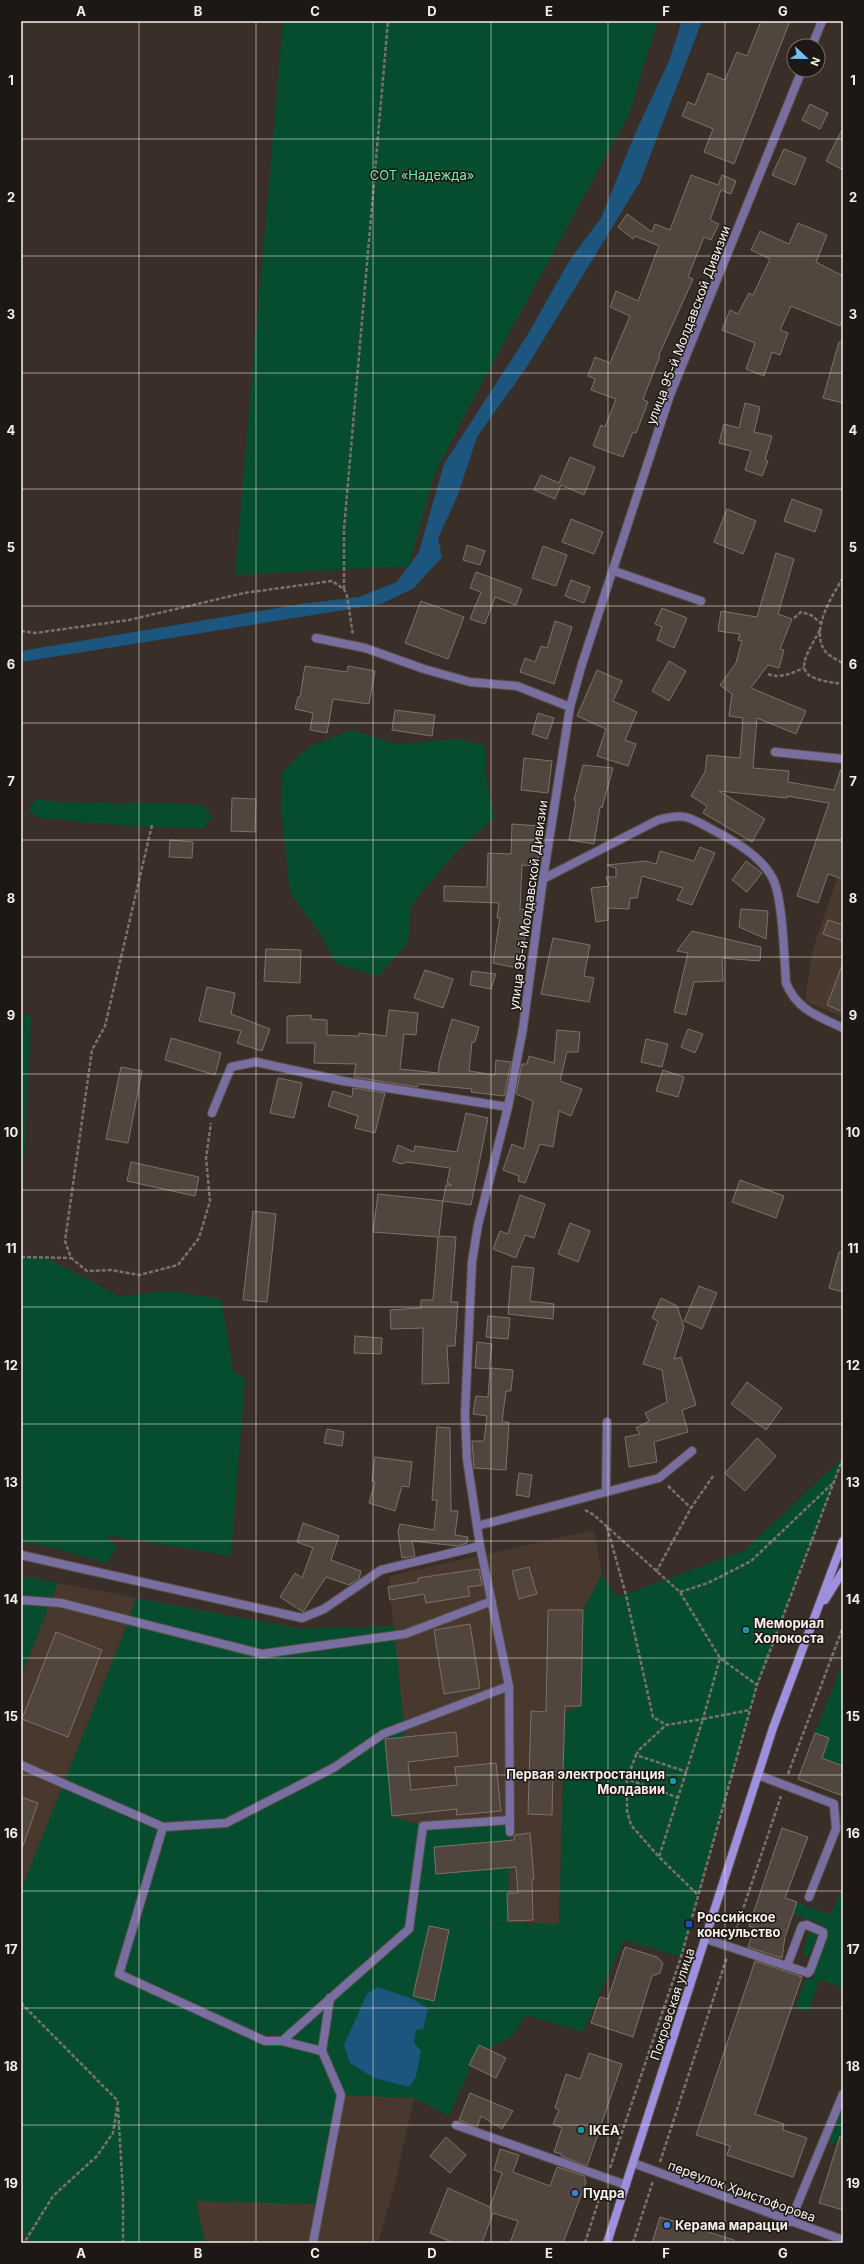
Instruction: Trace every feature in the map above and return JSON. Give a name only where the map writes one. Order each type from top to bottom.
[{"type":"main road","name":"Покровская улица","points":[[607,2243],[758,1775],[843,1541]]},
{"type":"main road","name":"Покровская улица","points":[[816,1614],[843,1571]]},
{"type":"street","points":[[815,38],[822,21]]},
{"type":"street","name":"улица 95-й Молдавской Дивизии","points":[[510,1832],[509,1686],[480,1546],[467,1459],[465,1414],[472,1262],[478,1225],[508,1107],[523,1028],[543,879],[570,707],[582,664],[614,571],[670,395],[799,78]]},
{"type":"street","points":[[614,571],[701,601]]},
{"type":"street","points":[[316,638],[365,648],[424,669],[470,682],[517,686],[570,707]]},
{"type":"street","points":[[775,752],[843,759]]},
{"type":"street","points":[[543,879],[658,820],[676,815],[686,816],[734,841],[758,860],[773,879],[778,896],[786,982],[791,994],[804,1009],[843,1028]]},
{"type":"street","points":[[212,1113],[231,1067],[256,1062],[343,1081],[508,1107]]},
{"type":"street","points":[[606,1491],[607,1422]]},
{"type":"street","points":[[477,1526],[658,1478],[692,1451]]},
{"type":"street","points":[[21,1555],[302,1618],[324,1609],[381,1570],[480,1546]]},
{"type":"street","points":[[21,1600],[61,1603],[262,1654],[405,1634],[492,1601]]},
{"type":"street","points":[[21,1764],[163,1827],[226,1823],[335,1767],[384,1734],[509,1686]]},
{"type":"street","points":[[758,1775],[834,1804],[836,1829],[808,1897]]},
{"type":"street","points":[[282,2041],[409,1929],[423,1826],[510,1820]]},
{"type":"street","points":[[163,1827],[119,1974],[266,2041],[282,2041],[322,2051]]},
{"type":"street","points":[[706,1939],[787,1966],[806,1972],[810,1971],[823,1936],[822,1932],[806,1925],[802,1926],[787,1966]]},
{"type":"street","points":[[313,2243],[341,2095],[322,2051],[330,1998]]},
{"type":"street","points":[[790,2222],[843,2094]]},
{"type":"street","points":[[456,2125],[626,2185]]},
{"type":"street","name":"переулок Христофорова","points":[[633,2163],[790,2222],[843,2240]]},
{"type":"path","points":[[351,619],[347,596],[344,589],[344,529],[388,21]]},
{"type":"path","points":[[843,578],[831,598],[821,628],[803,662],[804,668],[808,674],[816,679],[843,684]]},
{"type":"path","points":[[21,631],[35,633],[129,620],[244,593],[332,581],[344,589]]},
{"type":"path","points":[[794,618],[801,612],[806,613],[822,624]]},
{"type":"path","points":[[821,628],[822,645],[826,653],[843,663]]},
{"type":"path","points":[[768,674],[774,676],[786,676],[804,668]]},
{"type":"path","points":[[152,825],[105,1026],[92,1050],[65,1241],[71,1258],[87,1271],[110,1270],[139,1275],[178,1265],[199,1238],[210,1201],[206,1158],[212,1113]]},
{"type":"path","points":[[21,1257],[71,1258]]},
{"type":"path","points":[[585,2243],[681,1957],[697,1894],[757,1686],[843,1458]]},
{"type":"path","points":[[656,1572],[691,1508],[714,1476]]},
{"type":"path","points":[[658,1478],[691,1508]]},
{"type":"path","points":[[680,1592],[708,1583],[751,1560],[833,1483]]},
{"type":"path","points":[[594,1515],[680,1592],[720,1658],[757,1686]]},
{"type":"path","points":[[607,1527],[626,1595],[653,1717],[666,1725]]},
{"type":"path","points":[[633,2243],[785,1785],[843,1627]]},
{"type":"path","points":[[754,1634],[774,1641]]},
{"type":"path","points":[[659,1857],[687,1772],[720,1658]]},
{"type":"path","points":[[697,1894],[659,1857],[630,1825],[627,1811],[627,1779],[639,1750],[666,1725],[750,1710]]},
{"type":"path","points":[[636,1755],[687,1772]]},
{"type":"path","points":[[627,1779],[679,1798]]},
{"type":"path","points":[[21,2003],[118,2101],[123,2193],[123,2243]]},
{"type":"path","points":[[24,2243],[53,2196],[97,2156],[113,2134],[118,2101]]},
{"type":"shaded area","points":[[843,861],[843,1017],[805,1001],[812,952]]},
{"type":"shaded area","points":[[594,1530],[602,1575],[583,1610],[581,1706],[565,1713],[559,1924],[453,1921],[396,2180],[378,2243],[205,2243],[160,2035],[21,1947],[21,1576],[302,1629],[393,1626],[389,1576]]},
{"type":"green space","name":"СОТ «Надежда»","points":[[283,21],[658,21],[629,114],[478,390],[435,473],[409,566],[235,575]]},
{"type":"green space","points":[[352,730],[396,744],[458,739],[485,745],[485,772],[494,818],[458,850],[411,905],[408,943],[378,976],[335,963],[322,936],[290,893],[281,812],[282,772],[309,747]]},
{"type":"green space","points":[[36,799],[54,802],[198,804],[207,809],[212,818],[203,828],[143,827],[40,818],[28,811]]},
{"type":"green space","points":[[21,1014],[31,1016],[21,1227]]},
{"type":"green space","points":[[21,1257],[49,1259],[119,1296],[171,1291],[221,1299],[233,1371],[245,1379],[231,1556],[106,1535],[117,1547],[106,1563],[55,1548],[21,1542]]},
{"type":"green space","points":[[843,1458],[757,1685],[681,1957],[624,1940],[583,2032],[526,2015],[513,2035],[475,2057],[449,2116],[414,2098],[341,2095],[321,2204],[196,2201],[205,2243],[31,2243],[21,2229],[21,1890],[129,1620],[135,1598],[302,1629],[394,1626],[405,1737],[385,1739],[392,1816],[423,1826],[510,1820],[508,1921],[476,1921],[559,1924],[565,1712],[581,1706],[583,1610],[602,1575],[617,1597],[744,1551]]},
{"type":"green space","points":[[21,1576],[58,1583],[21,1677]]},
{"type":"green space","points":[[843,1662],[843,1766],[822,1758],[829,1738],[815,1733]]},
{"type":"green space","points":[[843,1889],[843,1988],[820,1979],[808,2012],[795,2007],[806,1978],[812,1980],[828,1934],[823,1925],[793,1914],[797,1902],[830,1915]]},
{"type":"green space","points":[[815,1932],[817,1936],[810,1955],[805,1956],[802,1952],[809,1933]]},
{"type":"green space","points":[[843,2094],[843,2147],[824,2141]]},
{"type":"water","points":[[682,21],[702,21],[640,182],[526,368],[477,437],[457,497],[438,538],[442,557],[414,588],[381,604],[21,662],[21,651],[301,604],[359,597],[397,582],[419,552],[444,464],[528,334],[571,258],[601,218],[634,136],[669,61]]},
{"type":"water","points":[[378,1987],[415,2000],[428,2009],[423,2029],[416,2030],[414,2043],[421,2051],[416,2077],[409,2087],[374,2078],[350,2063],[344,2045],[367,1994]]},
{"type":"building","points":[[761,21],[790,21],[734,164],[704,152],[713,129],[682,116],[688,102],[695,105],[708,73],[725,80],[737,52],[747,56]]},
{"type":"building","points":[[810,104],[828,113],[820,129],[802,120]]},
{"type":"building","points":[[843,128],[843,170],[826,161]]},
{"type":"building","points":[[784,149],[806,158],[795,185],[772,175]]},
{"type":"building","points":[[691,175],[718,185],[722,175],[736,181],[731,194],[721,190],[710,220],[719,224],[711,240],[704,237],[688,277],[693,279],[659,355],[660,356],[643,399],[648,402],[636,433],[633,432],[623,457],[593,446],[601,425],[605,427],[616,399],[591,390],[595,379],[588,376],[595,357],[610,363],[630,316],[610,307],[616,291],[638,301],[659,246],[635,236],[633,239],[618,227],[627,214],[652,232],[655,224],[670,230]]},
{"type":"building","points":[[798,223],[827,235],[816,262],[843,276],[843,318],[840,326],[791,306],[780,330],[788,333],[780,355],[772,352],[764,376],[746,369],[755,343],[722,330],[730,310],[738,314],[749,293],[753,295],[770,259],[751,250],[760,231],[789,244]]},
{"type":"building","points":[[839,342],[843,342],[843,403],[823,398]]},
{"type":"building","points":[[745,403],[760,407],[754,432],[772,436],[765,460],[768,461],[762,476],[745,470],[751,451],[719,443],[724,424],[739,428]]},
{"type":"building","points":[[570,457],[595,467],[584,495],[561,485],[555,499],[534,490],[541,475],[559,483]]},
{"type":"building","points":[[792,499],[822,510],[815,532],[784,521]]},
{"type":"building","points":[[727,509],[756,521],[743,554],[714,542]]},
{"type":"building","points":[[571,519],[603,532],[594,554],[562,542]]},
{"type":"building","points":[[467,545],[485,551],[480,565],[463,560]]},
{"type":"building","points":[[543,546],[567,555],[556,586],[532,578]]},
{"type":"building","points":[[776,553],[794,559],[778,614],[792,619],[780,649],[784,650],[779,668],[768,665],[751,688],[806,711],[796,734],[757,718],[753,768],[789,771],[788,782],[834,790],[841,769],[843,769],[843,879],[828,874],[818,903],[797,896],[829,803],[787,796],[787,798],[719,791],[765,819],[752,842],[703,813],[707,806],[691,796],[705,772],[707,755],[740,758],[743,718],[729,716],[732,694],[720,685],[736,663],[742,641],[738,640],[740,634],[718,631],[721,611],[757,617]]},
{"type":"building","points":[[476,572],[522,589],[516,605],[495,597],[485,624],[470,619],[481,592],[470,588]]},
{"type":"building","points":[[571,580],[590,587],[584,603],[565,596]]},
{"type":"building","points":[[421,601],[464,617],[448,659],[405,643]]},
{"type":"building","points":[[662,608],[687,618],[674,648],[657,640],[662,627],[655,624]]},
{"type":"building","points":[[555,621],[572,627],[554,684],[520,672],[525,658],[535,662],[541,646],[547,648]]},
{"type":"building","points":[[669,661],[686,671],[669,701],[652,691]]},
{"type":"building","points":[[305,666],[347,672],[348,666],[375,671],[369,704],[333,699],[327,733],[310,730],[313,713],[295,709],[298,697],[300,697]]},
{"type":"building","points":[[597,670],[622,681],[613,701],[637,712],[625,740],[636,744],[628,766],[597,756],[606,729],[577,716]]},
{"type":"building","points":[[395,710],[435,715],[432,736],[392,730]]},
{"type":"building","points":[[538,713],[554,718],[547,739],[532,734]]},
{"type":"building","points":[[524,758],[552,761],[548,793],[521,790]]},
{"type":"building","points":[[583,765],[613,768],[602,808],[600,807],[594,844],[569,840],[576,801],[574,800]]},
{"type":"building","points":[[232,798],[256,799],[255,832],[231,831]]},
{"type":"building","points":[[512,824],[540,826],[538,866],[522,865],[520,909],[526,910],[523,937],[525,937],[521,969],[493,963],[500,918],[497,918],[499,903],[444,901],[444,886],[487,887],[488,853],[511,854]]},
{"type":"building","points":[[170,840],[193,842],[192,858],[169,857]]},
{"type":"building","points":[[700,847],[715,853],[692,905],[677,900],[683,888],[642,876],[637,898],[630,898],[629,909],[608,908],[608,920],[596,922],[591,888],[609,886],[606,877],[616,877],[616,868],[607,865],[646,861],[656,864],[660,851],[694,861]]},
{"type":"building","points":[[746,861],[762,873],[747,892],[732,880]]},
{"type":"building","points":[[741,909],[768,911],[766,939],[739,927]]},
{"type":"building","points":[[828,920],[843,925],[843,941],[823,934]]},
{"type":"building","points":[[692,931],[761,947],[760,961],[722,958],[723,981],[694,982],[686,1015],[674,1012],[688,953],[677,951]]},
{"type":"building","points":[[553,938],[590,945],[584,976],[594,978],[589,1002],[541,994]]},
{"type":"building","points":[[266,949],[301,950],[300,983],[264,981]]},
{"type":"building","points":[[842,965],[843,966],[843,1012],[827,1005]]},
{"type":"building","points":[[425,970],[453,979],[443,1008],[414,998]]},
{"type":"building","points":[[472,971],[496,974],[491,989],[470,985]]},
{"type":"building","points":[[207,987],[235,993],[231,1014],[270,1029],[262,1051],[237,1043],[241,1031],[199,1021]]},
{"type":"building","points":[[389,1010],[418,1013],[416,1035],[404,1034],[400,1069],[438,1073],[440,1060],[452,1019],[479,1027],[475,1042],[472,1042],[469,1071],[495,1075],[496,1060],[511,1062],[504,1096],[471,1092],[472,1089],[419,1084],[417,1087],[354,1077],[356,1064],[314,1063],[315,1043],[287,1043],[287,1016],[311,1015],[311,1019],[327,1020],[327,1035],[359,1036],[359,1033],[386,1036]]},
{"type":"building","points":[[688,1029],[703,1034],[695,1053],[681,1047]]},
{"type":"building","points":[[557,1030],[580,1032],[578,1052],[567,1052],[560,1081],[582,1089],[571,1116],[559,1111],[553,1147],[540,1144],[525,1183],[518,1181],[519,1176],[503,1170],[512,1144],[524,1149],[533,1101],[516,1094],[522,1064],[527,1064],[529,1056],[554,1063]]},
{"type":"building","points":[[171,1038],[221,1053],[215,1075],[165,1060]]},
{"type":"building","points":[[646,1039],[668,1044],[662,1067],[641,1062]]},
{"type":"building","points":[[121,1067],[142,1071],[128,1143],[106,1139]]},
{"type":"building","points":[[663,1070],[684,1077],[678,1097],[656,1091]]},
{"type":"building","points":[[278,1078],[302,1083],[294,1118],[270,1113]]},
{"type":"building","points":[[353,1088],[385,1093],[375,1133],[355,1128],[358,1116],[328,1106],[333,1091],[352,1097]]},
{"type":"building","points":[[466,1113],[488,1118],[471,1205],[443,1201],[446,1185],[452,1185],[447,1183],[450,1168],[407,1162],[401,1164],[393,1161],[398,1145],[414,1152],[415,1146],[457,1152]]},
{"type":"building","points":[[131,1162],[199,1177],[195,1196],[127,1181]]},
{"type":"building","points":[[740,1180],[784,1196],[776,1218],[732,1202]]},
{"type":"building","points":[[378,1194],[443,1201],[439,1236],[456,1237],[451,1302],[458,1302],[455,1346],[447,1346],[449,1383],[422,1384],[423,1328],[391,1329],[390,1310],[421,1308],[421,1300],[433,1300],[438,1237],[373,1232]]},
{"type":"building","points":[[520,1195],[545,1204],[534,1238],[525,1235],[516,1258],[493,1249],[500,1231],[508,1234]]},
{"type":"building","points":[[253,1211],[276,1214],[267,1302],[243,1300]]},
{"type":"building","points":[[570,1223],[590,1231],[578,1262],[558,1254]]},
{"type":"building","points":[[839,1252],[843,1252],[843,1292],[829,1288]]},
{"type":"building","points":[[512,1266],[534,1268],[530,1301],[554,1304],[553,1319],[508,1314]]},
{"type":"building","points":[[699,1286],[717,1293],[702,1329],[684,1321]]},
{"type":"building","points":[[661,1298],[677,1306],[684,1327],[674,1359],[681,1357],[696,1405],[682,1410],[688,1432],[654,1442],[657,1462],[629,1467],[625,1437],[640,1434],[636,1428],[649,1421],[645,1413],[667,1402],[662,1370],[643,1364],[658,1321],[652,1318]]},
{"type":"building","points":[[488,1316],[510,1318],[508,1339],[486,1337]]},
{"type":"building","points":[[355,1336],[382,1338],[381,1354],[354,1353]]},
{"type":"building","points":[[477,1342],[492,1344],[489,1369],[475,1368]]},
{"type":"building","points":[[490,1368],[513,1370],[511,1391],[506,1391],[502,1422],[509,1422],[506,1470],[474,1468],[472,1441],[484,1441],[487,1416],[473,1414],[476,1396],[488,1397]]},
{"type":"building","points":[[747,1382],[782,1408],[766,1430],[731,1404]]},
{"type":"building","points":[[437,1427],[450,1428],[451,1511],[458,1511],[455,1535],[468,1537],[467,1543],[458,1546],[412,1541],[415,1556],[402,1558],[398,1532],[400,1524],[434,1530],[437,1500],[432,1500]]},
{"type":"building","points":[[327,1429],[344,1432],[342,1446],[324,1443]]},
{"type":"building","points":[[757,1438],[776,1456],[745,1491],[725,1473]]},
{"type":"building","points":[[375,1457],[412,1462],[409,1487],[402,1486],[395,1511],[369,1503],[375,1482],[372,1481]]},
{"type":"building","points":[[519,1473],[532,1475],[529,1497],[516,1495]]},
{"type":"building","points":[[303,1523],[339,1536],[331,1560],[361,1571],[359,1579],[349,1585],[326,1577],[303,1612],[280,1597],[295,1573],[302,1578],[313,1548],[297,1542]]},
{"type":"building","points":[[529,1567],[537,1594],[519,1599],[512,1571]]},
{"type":"building","points":[[479,1569],[482,1585],[468,1587],[470,1596],[426,1603],[424,1594],[390,1600],[388,1587],[418,1582],[418,1578]]},
{"type":"building","points":[[548,1610],[583,1610],[581,1706],[565,1706],[563,1772],[553,1772],[552,1815],[528,1814],[531,1711],[546,1712]]},
{"type":"building","points":[[470,1624],[480,1688],[444,1694],[434,1630]]},
{"type":"building","points":[[56,1632],[102,1650],[68,1737],[22,1719]]},
{"type":"building","points":[[456,1732],[458,1756],[408,1762],[411,1790],[457,1785],[455,1767],[496,1763],[501,1811],[456,1815],[457,1809],[392,1816],[385,1739]]},
{"type":"building","points":[[815,1733],[829,1738],[822,1758],[843,1766],[843,1796],[798,1779]]},
{"type":"building","points":[[21,1797],[38,1803],[23,1846],[21,1846]]},
{"type":"building","points":[[782,1828],[808,1837],[785,1898],[797,1902],[785,1937],[782,1958],[748,1947],[754,1928],[749,1926]]},
{"type":"building","points":[[530,1833],[534,1879],[532,1879],[533,1920],[508,1921],[507,1893],[518,1893],[516,1867],[436,1874],[434,1847],[514,1840],[515,1835]]},
{"type":"building","points":[[429,1926],[449,1930],[434,2001],[413,1996]]},
{"type":"building","points":[[625,1947],[657,1957],[663,1963],[660,1973],[652,1976],[633,2037],[591,2023],[600,1997],[608,1999]]},
{"type":"building","points":[[755,1961],[802,1977],[755,2114],[784,2124],[783,2130],[807,2138],[793,2177],[727,2155],[730,2146],[696,2135]]},
{"type":"building","points":[[479,2045],[506,2058],[496,2078],[469,2065]]},
{"type":"building","points":[[589,2053],[622,2064],[587,2166],[561,2156],[562,2154],[554,2152],[562,2128],[553,2124],[559,2110],[555,2108],[566,2074],[580,2079]]},
{"type":"building","points":[[470,2093],[513,2111],[502,2129],[481,2116],[477,2127],[459,2120]]},
{"type":"building","points":[[840,2136],[843,2137],[843,2210],[819,2203]]},
{"type":"building","points":[[446,2137],[466,2155],[450,2173],[430,2156]]},
{"type":"building","points":[[500,2149],[519,2155],[513,2172],[550,2186],[557,2167],[584,2176],[586,2182],[563,2243],[510,2243],[518,2221],[493,2213],[482,2243],[454,2243],[430,2233],[448,2188],[490,2207],[502,2173],[494,2170]]},
{"type":"building","points":[[660,2217],[734,2240],[734,2243],[652,2243]]},
{"type":"place","name":"Мемориал Холокоста","points":[[746,1630]]},
{"type":"place","name":"Первая электростанция Молдавии","points":[[673,1781]]},
{"type":"place","name":"Российское консульство","points":[[689,1924]]},
{"type":"place","name":"IKEA","points":[[581,2130]]},
{"type":"place","name":"Пудра","points":[[575,2193]]},
{"type":"place","name":"Керама марацци","points":[[667,2225]]}]
